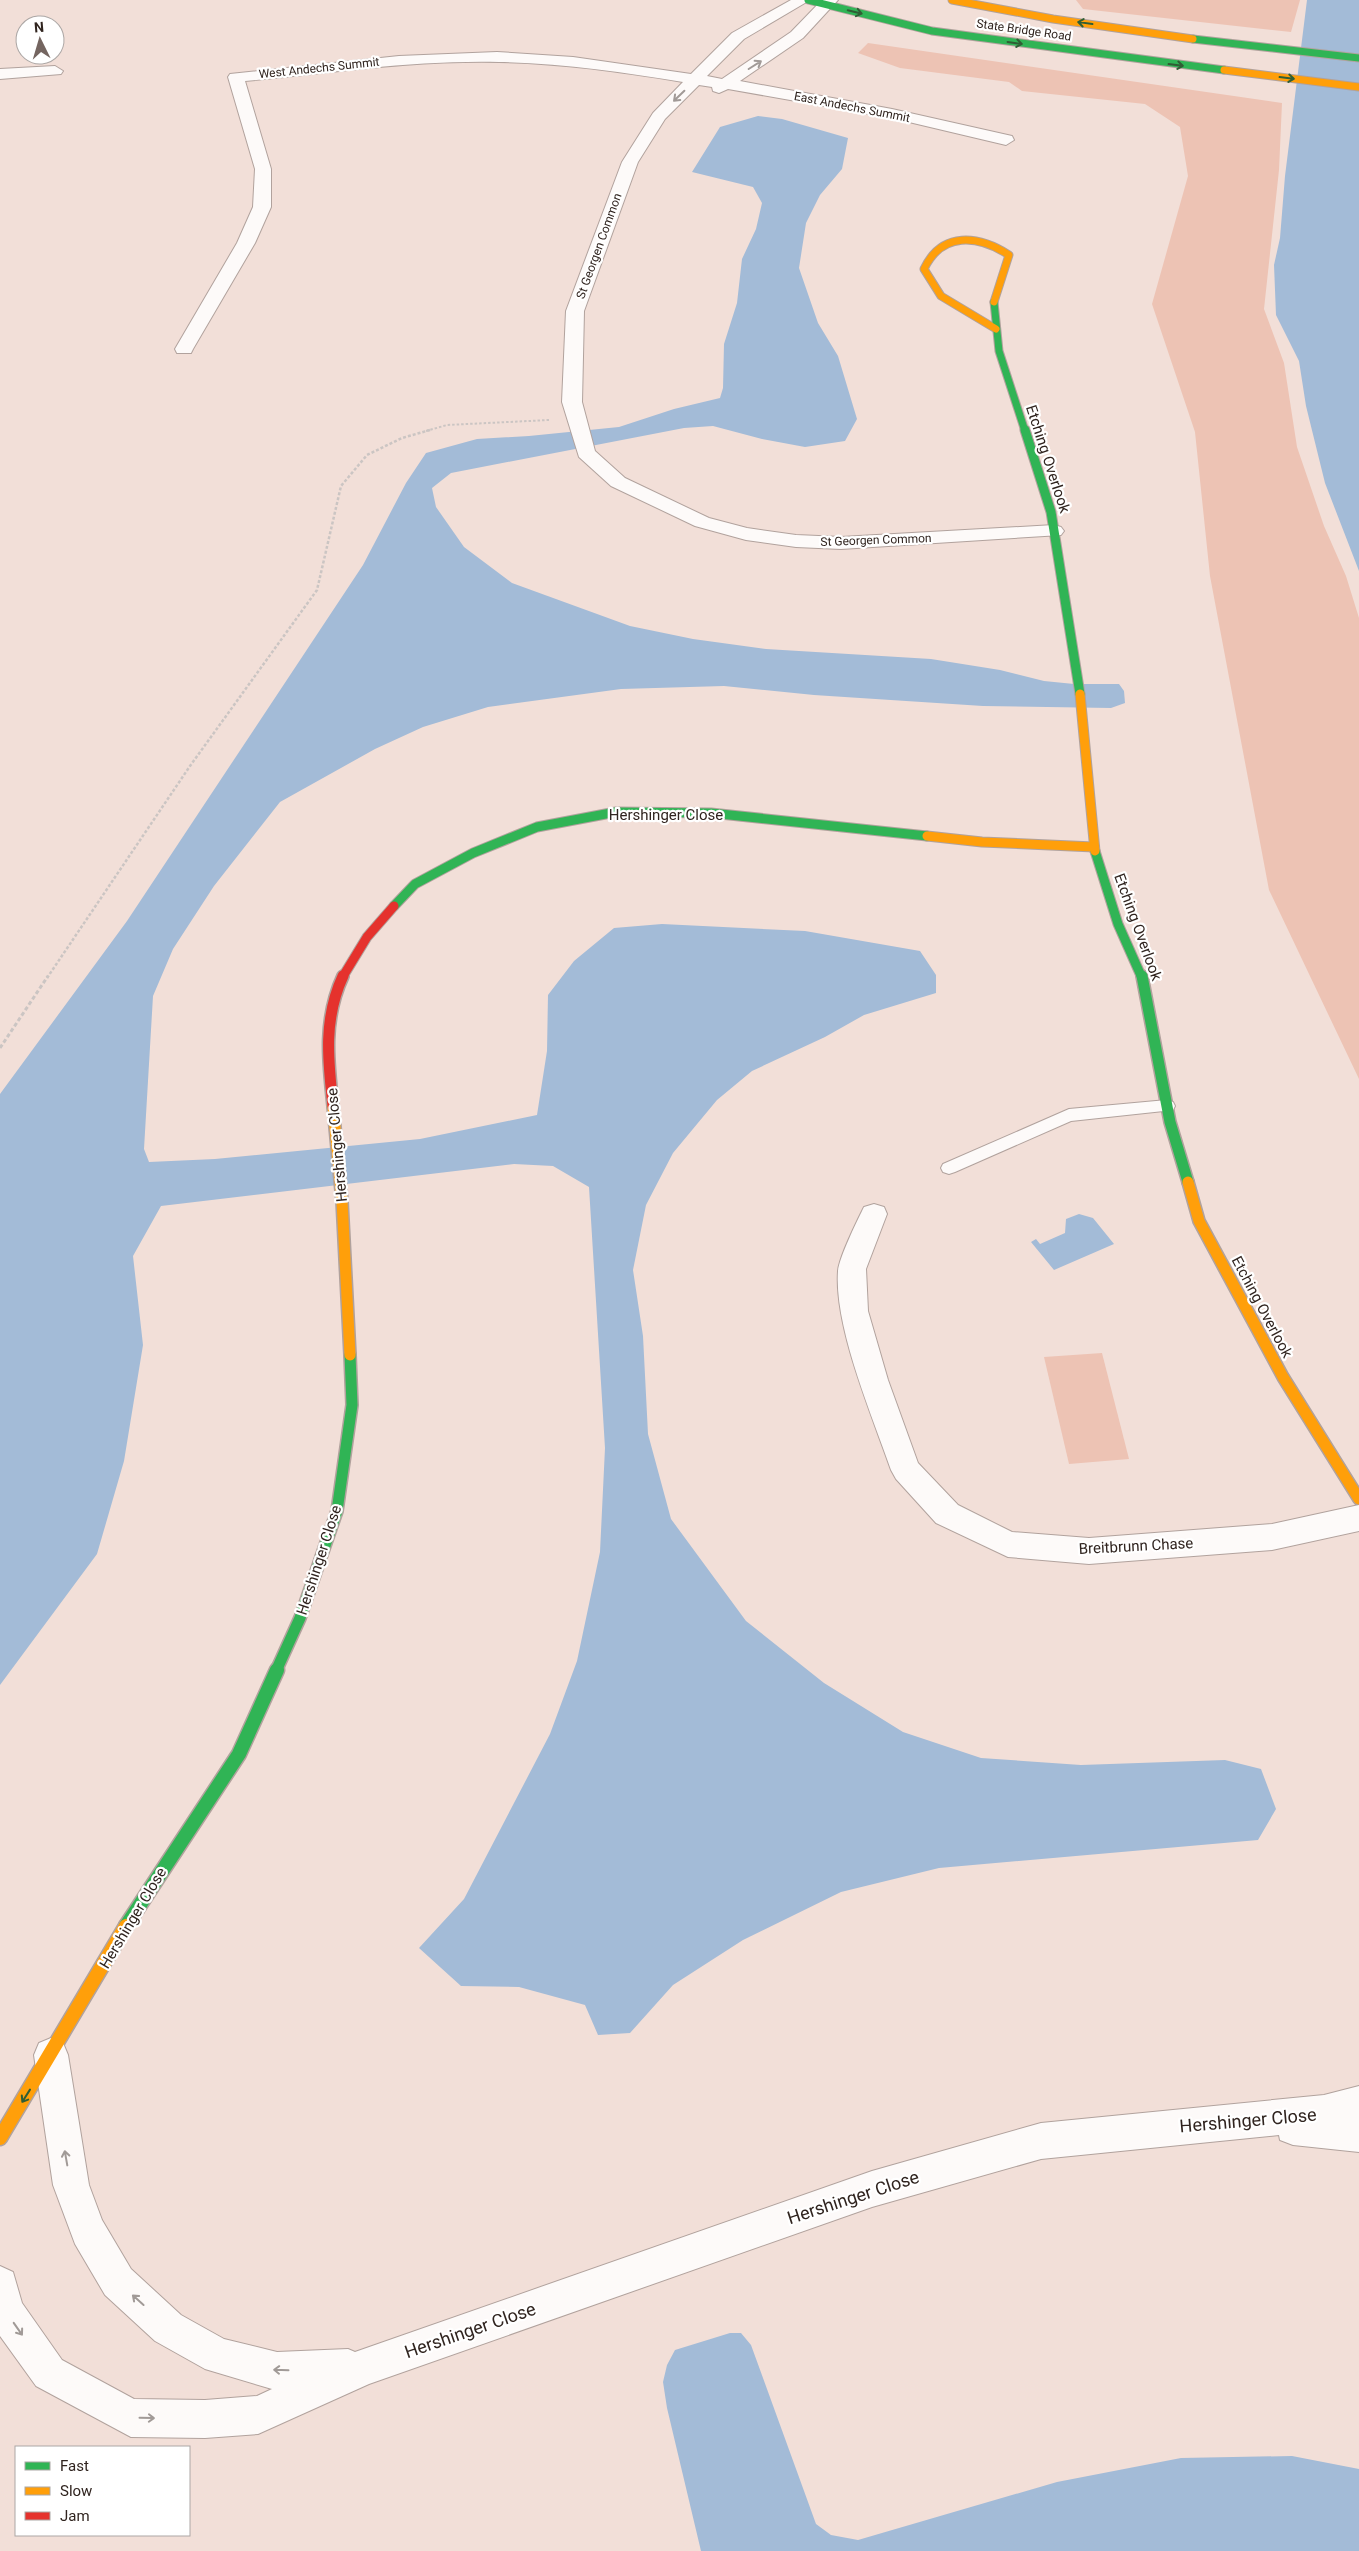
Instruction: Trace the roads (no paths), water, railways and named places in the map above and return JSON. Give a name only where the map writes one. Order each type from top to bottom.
[{"type":"main road","name":"State Bridge Road","points":[[808,0],[827,2],[932,31],[1238,72],[1359,86]]},
{"type":"main road","name":"State Bridge Road","points":[[952,0],[1020,14],[1270,49],[1359,58]]},
{"type":"main road","name":"Etching Overlook","points":[[996,328],[941,296],[924,269],[932,253],[945,243],[967,241],[986,243],[1000,247],[1009,256],[993,304],[999,351],[1051,512],[1078,670],[1094,847],[1118,924],[1144,981],[1167,1106],[1199,1221],[1283,1377],[1359,1499]]},
{"type":"main road","name":"Hershinger Close","points":[[0,2138],[141,1901],[239,1754],[300,1618],[337,1511],[352,1405],[342,1201],[327,1046],[332,1006],[348,962],[376,926],[415,884],[473,853],[537,827],[616,812],[711,812],[982,842],[1094,847]]},
{"type":"street","name":"St Georgen Common","points":[[802,0],[738,36],[659,116],[630,162],[575,311],[572,402],[586,453],[618,482],[702,522],[746,534],[796,541],[841,543],[1054,531]]},
{"type":"street","points":[[703,100],[797,35],[827,2]]},
{"type":"street","name":"West Andechs Summit","points":[[184,349],[246,243],[262,207],[264,169],[236,77],[372,62],[497,57],[555,59],[611,65],[697,79]]},
{"type":"street","points":[[0,74],[55,71]]},
{"type":"street","name":"East Andechs Summit","points":[[697,79],[960,128],[1006,140]]},
{"type":"street","points":[[653,125],[681,116],[688,110]]},
{"type":"street","name":"Breitbrunn Chase","points":[[874,1214],[852,1269],[854,1311],[874,1380],[906,1470],[947,1514],[1008,1544],[1089,1551],[1272,1537],[1359,1518]]},
{"type":"street","name":"Hershinger Close","points":[[51,2055],[71,2185],[88,2231],[118,2282],[168,2328],[218,2356],[277,2371],[364,2367]]},
{"type":"street","name":"Hershinger Close","points":[[0,2285],[6,2311],[49,2373],[131,2418],[205,2419],[258,2415],[364,2367],[872,2189],[1022,2146],[1041,2141],[1324,2113],[1359,2104]]},
{"type":"street","points":[[1234,2121],[1359,2134]]},
{"type":"lane","points":[[949,1168],[1069,1115],[1167,1106]]},
{"type":"water","points":[[1307,0],[1359,0],[1359,571],[1325,483],[1306,406],[1299,361],[1276,315],[1274,265],[1280,238],[1285,176]]},
{"type":"water","points":[[758,116],[782,119],[848,138],[842,169],[820,195],[806,223],[799,268],[818,323],[838,356],[857,419],[845,441],[805,447],[762,439],[713,426],[684,428],[451,473],[432,488],[436,507],[464,547],[512,583],[630,626],[693,639],[766,649],[931,659],[1000,670],[1044,681],[1074,684],[1119,684],[1124,691],[1125,703],[1111,708],[983,706],[814,695],[724,686],[621,689],[488,707],[423,727],[375,749],[280,802],[214,886],[173,949],[153,996],[144,1149],[149,1162],[215,1159],[420,1139],[537,1115],[547,1051],[548,995],[574,961],[614,928],[662,924],[805,931],[920,951],[936,975],[936,993],[864,1015],[825,1037],[752,1071],[717,1100],[673,1153],[646,1205],[633,1270],[643,1336],[648,1434],[671,1519],[746,1621],[824,1683],[903,1732],[981,1758],[1081,1765],[1225,1760],[1261,1769],[1276,1809],[1258,1840],[939,1868],[841,1892],[743,1940],[673,1985],[630,2033],[598,2035],[585,2005],[519,1987],[461,1986],[419,1948],[464,1899],[550,1734],[577,1661],[600,1552],[605,1448],[589,1187],[553,1166],[514,1164],[161,1206],[133,1256],[143,1345],[124,1461],[97,1554],[0,1685],[0,1094],[127,921],[363,565],[406,483],[426,453],[477,439],[619,427],[674,409],[720,398],[723,388],[724,344],[737,303],[742,259],[756,229],[762,203],[753,187],[692,172],[720,127]]},
{"type":"water","points":[[1079,1214],[1093,1218],[1114,1244],[1054,1270],[1031,1242],[1036,1239],[1040,1244],[1065,1233],[1066,1219]]},
{"type":"water","points":[[730,2333],[741,2333],[751,2345],[816,2524],[831,2535],[858,2540],[1057,2482],[1181,2458],[1292,2456],[1359,2469],[1359,2551],[701,2551],[667,2408],[663,2382],[667,2365],[675,2350]]}]
